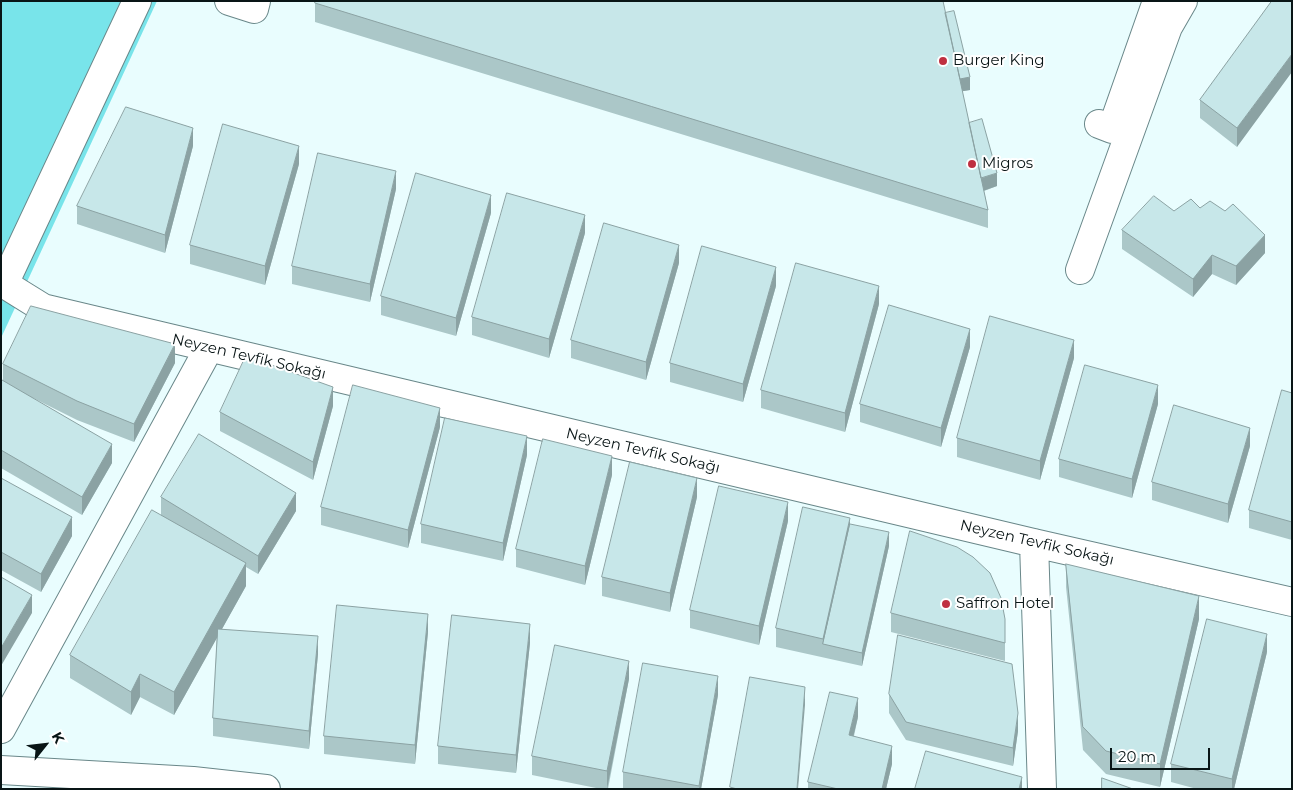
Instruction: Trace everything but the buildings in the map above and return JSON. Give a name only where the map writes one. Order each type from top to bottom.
[{"type":"street","points":[[3,283],[137,1]]},
{"type":"street","points":[[229,1],[254,9],[256,1]]},
{"type":"street","points":[[1099,124],[1112,129],[1157,1]]},
{"type":"street","points":[[1080,270],[1168,27],[1183,1]]},
{"type":"street","name":"Neyzen Tevfik Sokağı","points":[[3,283],[43,308],[1034,543],[1292,602]]},
{"type":"street","points":[[1,729],[209,348]]},
{"type":"street","points":[[1034,543],[1042,789]]},
{"type":"street","points":[[1,770],[193,781],[266,789]]},
{"type":"shaded area","points":[[1,1],[157,1],[1,338]]},
{"type":"place","name":"Burger King","points":[[943,61]]},
{"type":"place","name":"Migros","points":[[972,164]]},
{"type":"place","name":"Saffron Hotel","points":[[946,604]]}]
